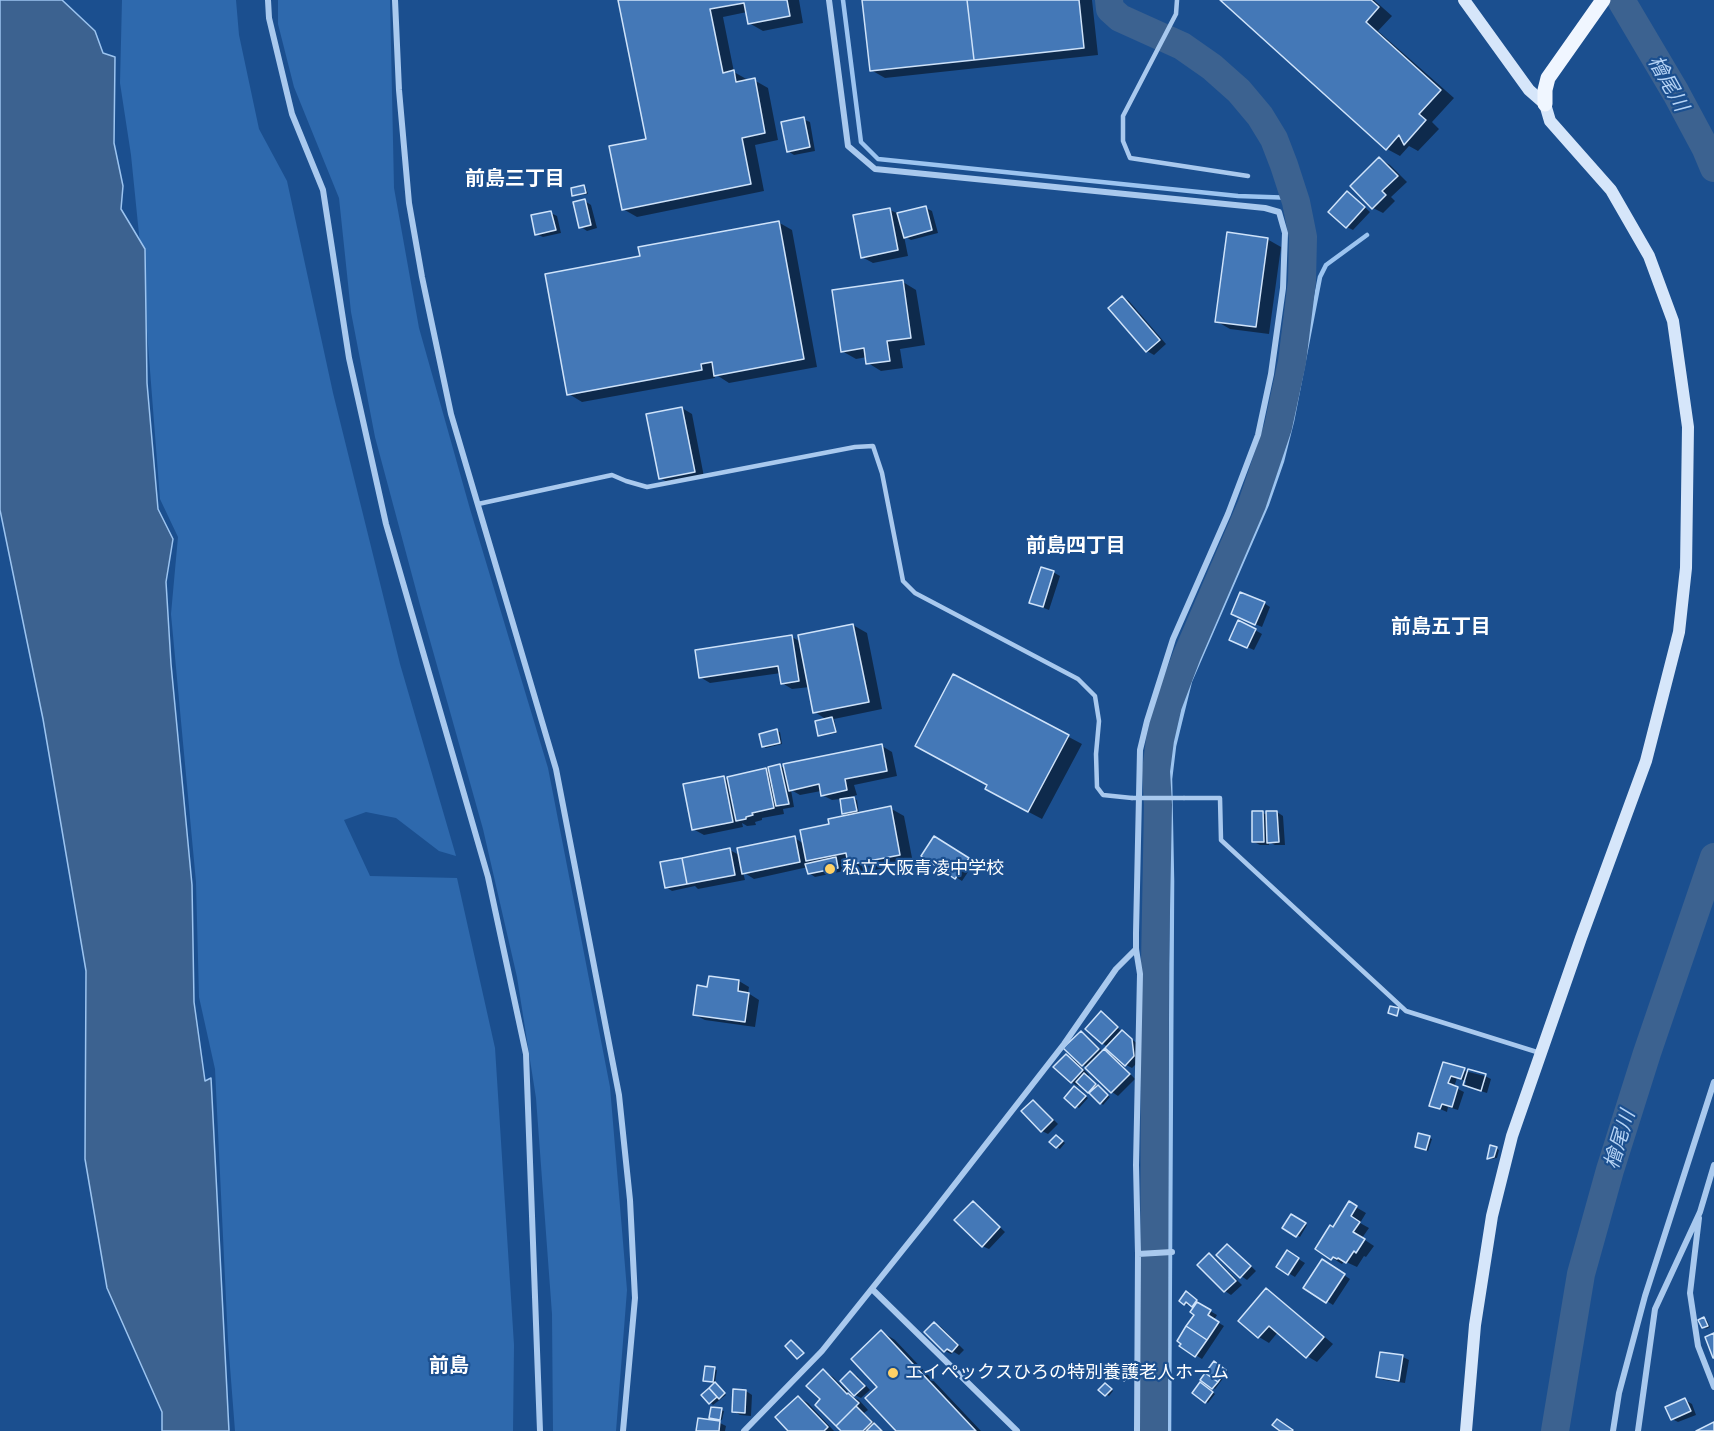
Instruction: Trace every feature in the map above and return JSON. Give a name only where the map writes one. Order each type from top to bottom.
[{"type":"main road","points":[[1545,104],[1548,78],[1603,0]]},
{"type":"street","points":[[268,0],[268,18],[292,114],[323,190],[349,358],[387,524],[488,877],[526,1054],[540,1431]]},
{"type":"street","points":[[395,0],[399,90],[409,203],[422,277],[451,414],[556,769],[619,1095],[630,1200],[635,1298],[623,1431]]},
{"type":"street","points":[[829,0],[848,146],[875,169],[1265,208],[1279,212],[1285,233],[1283,288],[1271,374],[1258,435],[1228,514],[1173,639],[1140,750],[1136,949],[1140,974],[1136,1165],[1137,1431]]},
{"type":"street","points":[[1464,0],[1529,90],[1545,104],[1550,121],[1611,190],[1649,256],[1673,321],[1688,426],[1686,568],[1679,632],[1646,761],[1512,1136],[1492,1216],[1475,1325],[1466,1431]]},
{"type":"street","points":[[744,1431],[822,1351],[1064,1044],[1116,969],[1136,949]]},
{"type":"street","points":[[1613,1431],[1619,1393],[1645,1296],[1714,1082]]},
{"type":"street","points":[[1638,1431],[1655,1309],[1700,1212],[1714,1165]]},
{"type":"street","points":[[1700,1212],[1690,1293],[1698,1346],[1714,1387]]},
{"type":"street","points":[[1138,1254],[1172,1252]]},
{"type":"street","points":[[872,1289],[1017,1431]]},
{"type":"lane","points":[[1178,0],[1176,14],[1123,116],[1123,141],[1130,158],[1248,176]]},
{"type":"lane","points":[[478,504],[612,475],[647,487],[855,447],[873,446],[882,473],[903,581],[915,593],[1078,679],[1095,696],[1099,721],[1096,754],[1097,787],[1103,795],[1132,798],[1220,798],[1221,840],[1406,1011],[1540,1053]]},
{"type":"shaded area","points":[[0,0],[62,0],[95,31],[103,53],[115,57],[114,143],[123,186],[121,209],[145,249],[147,383],[158,509],[173,539],[166,582],[171,664],[192,885],[194,1002],[205,1081],[211,1078],[229,1431],[162,1431],[162,1412],[107,1288],[85,1159],[86,971],[43,719],[0,510]]},
{"type":"shaded area","points":[[122,0],[236,0],[239,35],[259,129],[287,181],[333,393],[400,664],[456,856],[439,851],[396,818],[366,812],[344,820],[370,876],[457,878],[495,1048],[514,1345],[513,1431],[235,1431],[228,1341],[215,1069],[199,997],[196,882],[171,614],[178,537],[160,499],[141,254],[131,155],[120,83]]},
{"type":"shaded area","points":[[278,0],[390,0],[394,188],[419,328],[470,509],[548,768],[610,1087],[627,1290],[616,1431],[553,1431],[552,1314],[536,1098],[517,977],[483,829],[375,437],[351,312],[339,198],[294,87],[278,24]]},
{"type":"building","points":[[618,0],[787,0],[790,16],[748,24],[744,3],[710,9],[723,73],[734,70],[736,82],[755,78],[765,133],[742,138],[751,184],[622,210],[609,146],[646,139]]},
{"type":"building","points":[[862,0],[967,0],[974,60],[870,71]]},
{"type":"building","points":[[967,0],[1079,0],[1084,48],[974,60]]},
{"type":"building","points":[[1220,0],[1371,0],[1379,7],[1366,22],[1441,90],[1419,114],[1426,120],[1404,145],[1399,135],[1386,150]]},
{"type":"building","points":[[804,117],[810,147],[787,152],[781,122]]},
{"type":"building","points":[[1379,157],[1398,176],[1382,191],[1386,195],[1372,209],[1350,186]]},
{"type":"building","points":[[584,185],[586,193],[572,196],[571,188]]},
{"type":"building","points":[[1347,191],[1365,207],[1346,228],[1328,212]]},
{"type":"building","points":[[585,199],[591,225],[579,228],[573,202]]},
{"type":"building","points":[[926,206],[932,230],[904,238],[897,213]]},
{"type":"building","points":[[890,208],[898,250],[861,258],[853,215]]},
{"type":"building","points":[[551,211],[556,230],[535,235],[531,215]]},
{"type":"building","points":[[779,221],[804,359],[714,376],[712,362],[701,364],[702,370],[567,395],[545,274],[640,256],[638,247]]},
{"type":"building","points":[[1227,232],[1268,238],[1256,327],[1215,322]]},
{"type":"building","points":[[903,280],[911,338],[887,341],[890,361],[866,364],[864,348],[841,352],[832,290]]},
{"type":"building","points":[[1122,296],[1160,340],[1146,352],[1108,308]]},
{"type":"building","points":[[682,407],[695,472],[659,479],[646,414]]},
{"type":"building","points":[[1041,567],[1054,571],[1043,607],[1029,603]]},
{"type":"building","points":[[1240,592],[1265,602],[1255,625],[1231,614]]},
{"type":"building","points":[[1238,620],[1256,629],[1247,648],[1229,640]]},
{"type":"building","points":[[853,624],[869,702],[813,713],[798,635]]},
{"type":"building","points":[[792,635],[799,681],[781,684],[778,666],[699,678],[695,650]]},
{"type":"building","points":[[953,674],[1069,735],[1028,812],[985,789],[987,785],[915,746]]},
{"type":"building","points":[[832,717],[836,732],[818,736],[815,721]]},
{"type":"building","points":[[777,729],[780,743],[762,747],[759,734]]},
{"type":"building","points":[[882,744],[887,771],[845,779],[847,790],[821,796],[819,784],[789,791],[783,764]]},
{"type":"building","points":[[780,764],[789,804],[776,806],[768,767]]},
{"type":"building","points":[[766,768],[774,808],[752,813],[753,815],[746,819],[736,821],[727,777]]},
{"type":"building","points":[[724,776],[733,822],[692,830],[683,784]]},
{"type":"building","points":[[854,797],[857,811],[842,814],[840,799]]},
{"type":"building","points":[[891,806],[900,855],[848,865],[846,853],[806,861],[800,830],[829,824],[828,819]]},
{"type":"building","points":[[1252,811],[1263,811],[1264,842],[1252,842]]},
{"type":"building","points":[[1266,811],[1277,811],[1279,842],[1267,843]]},
{"type":"building","points":[[795,836],[800,862],[742,874],[737,848]]},
{"type":"building","points":[[934,836],[969,858],[955,879],[921,856]]},
{"type":"building","points":[[730,848],[735,875],[687,884],[682,858]]},
{"type":"building","points":[[836,857],[838,868],[808,874],[805,864]]},
{"type":"building","points":[[682,858],[687,884],[665,888],[660,862]]},
{"type":"building","points":[[709,976],[739,980],[738,991],[749,993],[745,1022],[693,1015],[697,985],[707,987]]},
{"type":"building","points":[[1390,1006],[1399,1008],[1397,1016],[1388,1013]]},
{"type":"building","points":[[1101,1011],[1118,1027],[1102,1044],[1085,1029]]},
{"type":"building","points":[[1122,1030],[1132,1039],[1134,1056],[1125,1066],[1105,1048]]},
{"type":"building","points":[[1081,1031],[1099,1049],[1082,1066],[1063,1048]]},
{"type":"building","points":[[1104,1049],[1130,1074],[1111,1093],[1085,1068]]},
{"type":"building","points":[[1066,1054],[1083,1070],[1071,1083],[1053,1067]]},
{"type":"building","points":[[1443,1062],[1465,1068],[1461,1079],[1451,1076],[1448,1083],[1458,1087],[1452,1107],[1442,1104],[1440,1109],[1429,1106]]},
{"type":"building","points":[[1468,1069],[1486,1074],[1481,1091],[1463,1085]]},
{"type":"building","points":[[1468,1069],[1486,1074],[1481,1091],[1463,1085]]},
{"type":"building","points":[[1084,1073],[1096,1084],[1088,1093],[1076,1082]]},
{"type":"building","points":[[1098,1085],[1108,1095],[1100,1104],[1089,1093]]},
{"type":"building","points":[[1074,1086],[1086,1096],[1075,1108],[1064,1098]]},
{"type":"building","points":[[1033,1100],[1053,1120],[1041,1132],[1021,1111]]},
{"type":"building","points":[[1418,1133],[1430,1136],[1426,1150],[1415,1147]]},
{"type":"building","points":[[1056,1135],[1063,1141],[1056,1148],[1049,1142]]},
{"type":"building","points":[[1490,1145],[1497,1147],[1494,1157],[1487,1159]]},
{"type":"building","points":[[973,1201],[1000,1227],[982,1247],[954,1220]]},
{"type":"building","points":[[1349,1201],[1357,1206],[1351,1216],[1360,1222],[1353,1232],[1365,1239],[1346,1263],[1333,1257],[1331,1260],[1315,1249],[1330,1225],[1333,1227]]},
{"type":"building","points":[[1291,1214],[1306,1223],[1296,1237],[1282,1228]]},
{"type":"building","points":[[1227,1244],[1251,1266],[1240,1278],[1216,1255]]},
{"type":"building","points":[[1287,1250],[1299,1258],[1288,1275],[1276,1267]]},
{"type":"building","points":[[1209,1253],[1236,1281],[1224,1292],[1197,1265]]},
{"type":"building","points":[[1322,1259],[1345,1274],[1326,1303],[1303,1288]]},
{"type":"building","points":[[1266,1288],[1324,1337],[1306,1358],[1269,1326],[1258,1338],[1238,1321]]},
{"type":"building","points":[[1186,1291],[1197,1300],[1192,1307],[1186,1302],[1184,1305],[1179,1301]]},
{"type":"building","points":[[1197,1302],[1211,1310],[1208,1315],[1219,1322],[1207,1340],[1186,1326],[1194,1315],[1190,1312]]},
{"type":"building","points":[[1704,1317],[1708,1326],[1702,1328],[1698,1320]]},
{"type":"building","points":[[934,1322],[958,1345],[952,1352],[947,1349],[944,1352],[924,1332]]},
{"type":"building","points":[[1186,1326],[1207,1340],[1195,1357],[1179,1346],[1181,1344],[1177,1341]]},
{"type":"building","name":"エイぺックスひろの特別養護老人ホーム","points":[[881,1330],[976,1431],[896,1431],[865,1398],[877,1387],[851,1359]]},
{"type":"building","points":[[1714,1333],[1714,1358],[1713,1358],[1705,1337]]},
{"type":"building","points":[[791,1340],[804,1353],[797,1359],[785,1346]]},
{"type":"building","points":[[1380,1352],[1403,1355],[1399,1381],[1376,1377]]},
{"type":"building","points":[[1214,1361],[1226,1370],[1218,1382],[1205,1373]]},
{"type":"building","points":[[1120,1365],[1131,1373],[1124,1381],[1114,1372]]},
{"type":"building","points":[[705,1366],[715,1367],[713,1382],[703,1381]]},
{"type":"building","points":[[823,1369],[859,1403],[836,1426],[815,1405],[820,1399],[806,1386]]},
{"type":"building","points":[[850,1371],[865,1386],[854,1396],[840,1381]]},
{"type":"building","points":[[1205,1373],[1218,1382],[1212,1389],[1200,1380]]},
{"type":"building","points":[[715,1382],[725,1393],[719,1399],[709,1388]]},
{"type":"building","points":[[1200,1382],[1213,1392],[1205,1403],[1192,1393]]},
{"type":"building","points":[[1105,1383],[1112,1389],[1105,1396],[1098,1390]]},
{"type":"building","points":[[709,1388],[717,1397],[709,1404],[701,1395]]},
{"type":"building","points":[[733,1389],[746,1390],[745,1413],[732,1412]]},
{"type":"building","points":[[798,1396],[828,1427],[824,1431],[788,1431],[775,1417]]},
{"type":"building","points":[[1685,1398],[1691,1411],[1671,1420],[1665,1407]]},
{"type":"building","points":[[856,1406],[872,1422],[863,1431],[841,1431],[836,1426]]},
{"type":"building","points":[[711,1407],[722,1408],[720,1420],[709,1418]]},
{"type":"building","points":[[698,1418],[720,1421],[719,1431],[696,1431]]},
{"type":"building","points":[[1277,1419],[1293,1430],[1280,1431],[1272,1425]]},
{"type":"building","points":[[1714,1422],[1714,1431],[1696,1431]]},
{"type":"building","points":[[874,1423],[882,1431],[866,1431]]},
{"type":"waterway","points":[[843,0],[861,142],[878,159],[1238,196],[1295,198]]},
{"type":"waterway","points":[[1109,0],[1110,9],[1120,18],[1182,46],[1212,67],[1239,91],[1260,116],[1274,139],[1284,165],[1296,202],[1303,237],[1302,281],[1292,362],[1278,427],[1252,504],[1168,705],[1156,771],[1158,805],[1155,964],[1154,1431]]},
{"type":"waterway","name":"檜尾川","points":[[1621,0],[1676,93],[1714,168]]},
{"type":"waterway","points":[[1169,1431],[1172,881],[1170,779],[1174,746],[1190,681],[1267,504],[1282,461],[1320,277],[1326,265],[1367,235]]},
{"type":"waterway","name":"檜尾川","points":[[1555,1431],[1581,1274],[1610,1170],[1647,1053],[1714,857]]},
{"type":"place","name":"私立大阪青凌中学校","points":[[830,869]]},
{"type":"place","name":"エイぺックスひろの特別養護老人ホーム","points":[[893,1373]]},
{"type":"district","name":"前島三丁目","points":[[515,180]]},
{"type":"district","name":"前島四丁目","points":[[1076,547]]},
{"type":"district","name":"前島五丁目","points":[[1441,628]]},
{"type":"district","name":"前島","points":[[449,1367]]}]
